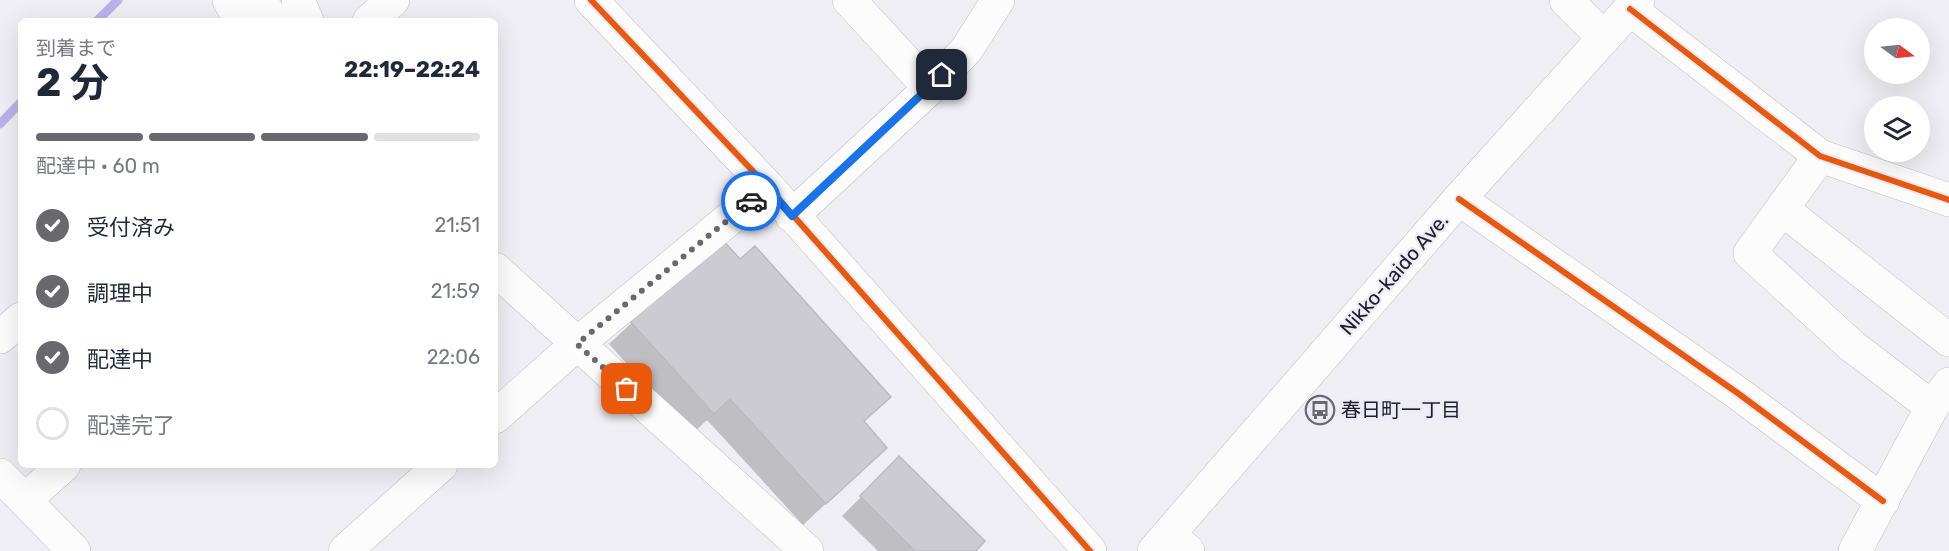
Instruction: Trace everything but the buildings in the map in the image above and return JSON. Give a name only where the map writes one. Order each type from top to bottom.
[{"type":"main road","points":[[229,0],[239,18]]},
{"type":"main road","points":[[260,0],[271,18]]},
{"type":"main road","points":[[298,0],[306,18]]},
{"type":"main road","points":[[372,18],[393,0]]},
{"type":"main road","points":[[591,0],[768,188],[1090,551]]},
{"type":"main road","points":[[849,0],[930,88]]},
{"type":"main road","points":[[792,216],[930,88],[967,49],[998,0]]},
{"type":"main road","points":[[1566,0],[1603,38]]},
{"type":"main road","points":[[1634,4],[1820,156],[1949,200]]},
{"type":"main road","name":"Nikko-kaido Ave.","points":[[1170,546],[1459,199],[1634,4]]},
{"type":"main road","points":[[1820,156],[1750,253],[1852,346],[1941,396],[1855,551]]},
{"type":"main road","points":[[498,414],[577,344],[768,188]]},
{"type":"main road","points":[[1459,199],[1739,394],[1883,501]]},
{"type":"main road","points":[[1782,209],[1949,340]]},
{"type":"main road","points":[[498,272],[807,551]]},
{"type":"main road","points":[[0,337],[18,322]]},
{"type":"main road","points":[[25,500],[61,468]]},
{"type":"main road","points":[[345,551],[438,468]]},
{"type":"main road","points":[[0,475],[74,551]]},
{"type":"waterway","points":[[100,18],[118,0]]},
{"type":"waterway","points":[[0,124],[18,105]]},
{"type":"cycle path","points":[[591,0],[768,187],[1090,551]]},
{"type":"cycle path","points":[[1630,9],[1820,156],[1949,200]]},
{"type":"cycle path","points":[[1459,199],[1739,394],[1883,501]]},
{"type":"way so far","points":[[627,389],[577,344],[751,201]]},
{"type":"place","name":"春日町一丁目","points":[[1320,410]]},
{"type":"route","points":[[751,201],[768,188],[792,216],[942,75]]}]
